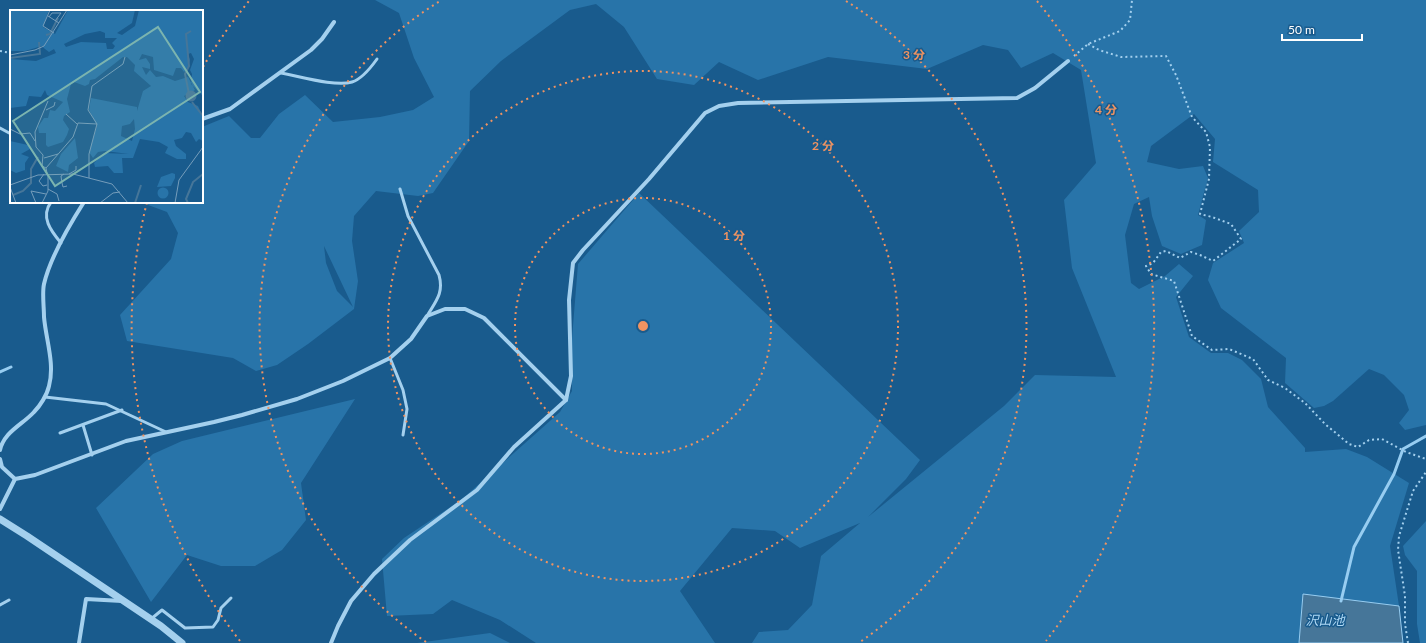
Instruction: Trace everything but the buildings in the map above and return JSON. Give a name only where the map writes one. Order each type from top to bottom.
[{"type":"street","points":[[203,119],[230,109],[281,73],[311,50],[322,39],[334,22]]},
{"type":"street","points":[[331,643],[351,601],[374,574],[410,540],[477,490],[514,447],[566,400],[571,376],[569,300],[573,262],[649,179],[705,113],[719,106],[738,103],[1017,98],[1035,88],[1068,61]]},
{"type":"street","points":[[0,450],[1,443],[11,431],[34,412],[45,397],[49,387],[52,372],[44,317],[44,285],[49,266],[83,203]]},
{"type":"street","points":[[15,479],[35,475],[92,455],[126,441],[214,422],[296,399],[343,381],[390,358],[412,339],[427,316],[445,309],[465,309],[484,318],[566,400]]},
{"type":"street","points":[[0,459],[2,467],[15,479]]},
{"type":"street","points":[[0,509],[15,479]]},
{"type":"street","points":[[1,522],[27,536],[150,619],[182,643]]},
{"type":"street","points":[[79,643],[86,599],[125,602]]},
{"type":"lane","points":[[281,73],[335,83],[353,82],[368,70],[378,59]]},
{"type":"lane","points":[[0,128],[10,133]]},
{"type":"lane","points":[[400,189],[408,216],[439,275],[442,284],[439,296],[427,316]]},
{"type":"lane","points":[[50,203],[45,216],[51,232],[62,243]]},
{"type":"lane","points":[[390,358],[403,390],[407,409],[403,435]]},
{"type":"lane","points":[[45,397],[106,404],[122,410],[166,432]]},
{"type":"lane","points":[[60,433],[122,410]]},
{"type":"lane","points":[[83,425],[92,455]]},
{"type":"lane","points":[[150,619],[162,610],[185,628],[213,627],[218,620],[221,608],[231,598]]},
{"type":"lane","points":[[0,605],[9,600]]},
{"type":"path","points":[[1068,61],[1088,44],[1120,31],[1130,20],[1132,0]]},
{"type":"path","points":[[1088,44],[1121,57],[1166,56],[1176,75],[1192,117],[1206,132],[1210,147],[1209,179],[1200,214],[1231,224],[1241,239],[1213,261],[1191,252],[1180,258],[1166,251],[1161,252],[1153,263],[1146,266],[1151,274],[1174,281],[1192,336],[1212,350],[1229,350],[1253,359],[1268,380],[1285,388],[1305,403],[1325,424],[1349,444],[1358,447],[1369,440],[1382,439],[1406,452],[1426,460]]},
{"type":"path","points":[[0,51],[10,53]]},
{"type":"path","points":[[1408,643],[1405,624],[1405,596],[1398,550],[1399,536],[1413,491],[1426,472]]},
{"type":"shaded area","points":[[375,0],[1426,0],[1426,425],[1405,430],[1399,423],[1409,410],[1404,395],[1384,375],[1369,369],[1333,401],[1324,406],[1314,408],[1285,383],[1286,358],[1221,308],[1208,280],[1213,263],[1244,243],[1239,231],[1259,212],[1258,190],[1213,162],[1215,139],[1194,114],[1151,146],[1147,162],[1179,169],[1203,166],[1208,178],[1198,215],[1206,220],[1202,245],[1181,254],[1162,246],[1152,216],[1149,197],[1134,204],[1125,235],[1131,283],[1139,289],[1165,276],[1179,264],[1193,276],[1176,297],[1189,337],[1211,353],[1228,353],[1242,360],[1261,379],[1268,407],[1305,448],[1305,452],[1346,449],[1367,457],[1409,483],[1390,546],[1399,606],[1303,595],[1299,643],[752,643],[759,632],[788,630],[812,605],[821,556],[860,523],[800,548],[775,531],[732,528],[680,591],[715,643],[536,643],[500,620],[452,600],[433,614],[387,616],[382,559],[404,538],[461,500],[560,412],[572,391],[572,338],[578,264],[639,193],[920,460],[906,479],[868,517],[1004,406],[1035,375],[1116,377],[1072,268],[1064,200],[1096,163],[1081,70],[1053,53],[1021,68],[1008,50],[983,45],[927,69],[828,57],[758,80],[719,62],[694,85],[657,79],[624,27],[596,4],[570,10],[501,61],[470,91],[469,141],[433,193],[418,196],[376,191],[354,216],[352,241],[358,281],[354,309],[308,344],[277,365],[256,371],[233,358],[127,341],[120,315],[171,259],[178,233],[167,212],[143,203],[203,203],[203,127],[229,116],[251,138],[260,138],[279,114],[305,95],[333,122],[380,117],[413,110],[434,97],[414,58],[399,13]],"holes":[[[324,246],[353,307],[337,291],[326,263]]]},
{"type":"shaded area","points":[[355,399],[301,483],[306,520],[282,550],[255,566],[221,566],[187,555],[151,602],[96,508],[153,454],[182,441]]},
{"type":"shaded area","points":[[1426,521],[1426,643],[1420,643],[1417,624],[1417,571],[1405,555],[1403,546]]},
{"type":"shaded area","points":[[490,633],[510,643],[417,643]]},
{"type":"water","name":"沢山池","points":[[1303,594],[1399,606],[1403,643],[1299,643]]},
{"type":"waterway","points":[[0,372],[11,367]]},
{"type":"waterway","points":[[1341,601],[1354,547],[1394,474],[1403,449],[1426,436]]}]
